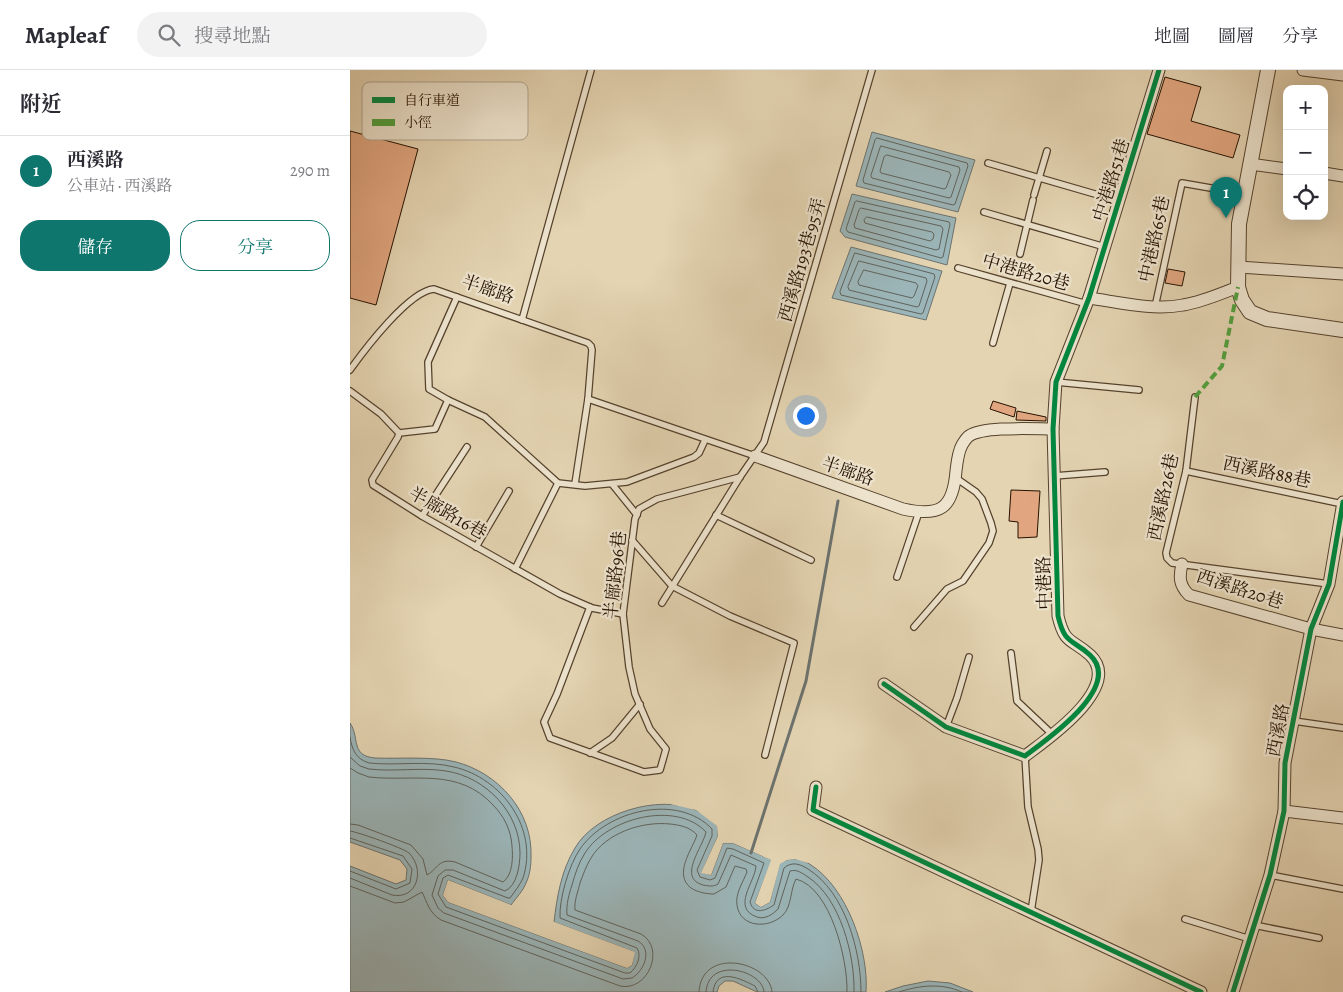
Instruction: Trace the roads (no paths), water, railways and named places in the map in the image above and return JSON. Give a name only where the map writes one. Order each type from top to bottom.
[{"type":"street","name":"中港路51巷","points":[[1088,301],[1159,70]]},
{"type":"street","points":[[1268,70],[1239,224],[1238,287],[1242,300],[1250,312],[1267,319],[1343,330]]},
{"type":"street","points":[[1303,70],[1343,75]]},
{"type":"street","points":[[1250,164],[1283,168]]},
{"type":"street","points":[[1328,174],[1343,176]]},
{"type":"street","points":[[1239,267],[1343,274]]},
{"type":"street","points":[[1088,301],[1181,306],[1206,300],[1238,287]]},
{"type":"street","name":"中港路","points":[[1025,756],[1065,726],[1094,693],[1098,682],[1095,662],[1091,656],[1070,642],[1062,632],[1058,616],[1054,476],[1053,429],[1056,382],[1088,301]]},
{"type":"street","name":"半廍路","points":[[755,456],[903,509],[919,512],[945,506],[951,499],[960,448],[968,436],[977,432],[992,430],[1053,429]]},
{"type":"street","name":"西溪路","points":[[1233,992],[1270,875],[1284,811],[1284,776],[1311,629],[1329,584],[1343,503]]},
{"type":"street","name":"西溪路20巷","points":[[1182,564],[1180,583],[1189,595],[1311,629],[1343,635]]},
{"type":"street","points":[[884,684],[946,727],[1025,756]]},
{"type":"street","points":[[816,788],[813,810],[1201,992]]},
{"type":"street","points":[[1284,811],[1343,818]]},
{"type":"lane","points":[[522,320],[591,70]]},
{"type":"lane","name":"西溪路193巷95弄","points":[[755,456],[764,442],[872,70]]},
{"type":"lane","points":[[1020,254],[1048,151]]},
{"type":"lane","points":[[988,163],[1119,201]]},
{"type":"lane","name":"中港路65巷","points":[[1155,306],[1182,183],[1245,194]]},
{"type":"lane","points":[[984,212],[1105,247]]},
{"type":"lane","name":"中港路20巷","points":[[958,268],[1088,301]]},
{"type":"lane","points":[[994,344],[1010,282]]},
{"type":"lane","name":"半廍路","points":[[350,370],[384,327],[415,298],[424,292],[434,289],[588,343],[591,346],[588,399],[575,484]]},
{"type":"lane","points":[[457,297],[428,362],[429,389],[485,417],[558,483],[585,486],[626,482],[694,457],[699,453],[706,440]]},
{"type":"lane","points":[[1056,382],[1139,390]]},
{"type":"lane","points":[[350,391],[381,414],[399,433],[435,429],[448,400]]},
{"type":"lane","name":"西溪路26巷","points":[[1182,564],[1172,563],[1167,558],[1166,553],[1186,471],[1195,397]]},
{"type":"lane","name":"半廍路","points":[[588,399],[755,456]]},
{"type":"lane","name":"半廍路16巷","points":[[399,433],[372,482],[373,485],[422,516],[560,594],[590,607],[623,614]]},
{"type":"lane","points":[[422,516],[467,447]]},
{"type":"lane","points":[[662,603],[716,514],[755,456]]},
{"type":"lane","name":"西溪路88巷","points":[[1186,471],[1343,503]]},
{"type":"lane","points":[[1054,476],[1105,472]]},
{"type":"lane","name":"半廍路96巷","points":[[590,753],[644,772],[660,770],[666,749],[650,729],[635,694],[629,667],[623,614],[632,540],[639,509],[657,499],[740,477]]},
{"type":"lane","points":[[914,628],[946,589],[963,580],[990,543],[993,531],[982,499],[976,492],[956,478]]},
{"type":"lane","points":[[515,569],[558,483]]},
{"type":"lane","points":[[612,484],[637,516]]},
{"type":"lane","points":[[476,547],[509,491]]},
{"type":"lane","points":[[897,577],[919,512]]},
{"type":"lane","points":[[716,514],[810,560]]},
{"type":"lane","points":[[632,540],[672,586],[730,616],[794,644],[765,755]]},
{"type":"lane","points":[[1182,564],[1329,584]]},
{"type":"lane","points":[[590,607],[557,694],[544,722],[550,738],[590,753],[612,738],[640,704]]},
{"type":"lane","points":[[1011,653],[1017,701],[1053,735]]},
{"type":"lane","points":[[946,727],[969,657]]},
{"type":"lane","points":[[1294,721],[1343,728]]},
{"type":"lane","points":[[1025,756],[1028,807],[1039,860],[1031,912]]},
{"type":"lane","points":[[1270,875],[1343,889]]},
{"type":"lane","points":[[1185,919],[1250,939]]},
{"type":"lane","points":[[1254,925],[1319,938]]},
{"type":"water","points":[[872,132],[975,160],[958,212],[856,186]]},
{"type":"water","points":[[852,194],[956,218],[947,265],[845,237],[840,231]]},
{"type":"water","points":[[851,247],[942,271],[926,320],[832,298]]},
{"type":"water","points":[[350,723],[362,754],[375,758],[447,760],[471,767],[499,785],[510,796],[519,810],[526,824],[530,840],[531,857],[525,886],[511,905],[448,880],[443,895],[448,902],[627,968],[632,965],[634,952],[554,922],[563,875],[570,857],[584,836],[612,816],[647,806],[664,804],[681,806],[699,811],[718,826],[718,836],[702,872],[711,875],[723,843],[733,843],[772,860],[755,903],[761,907],[770,902],[779,864],[783,861],[795,859],[803,861],[824,875],[845,904],[853,922],[864,958],[866,992],[757,992],[733,981],[725,981],[719,986],[717,992],[350,992],[350,866],[396,884],[406,880],[407,869],[400,860],[350,842]]},
{"type":"water","points":[[928,981],[950,983],[973,992],[885,992]]},
{"type":"waterway","points":[[751,853],[806,681],[838,501]]},
{"type":"place","name":"西溪路","points":[[1226,218]]}]
